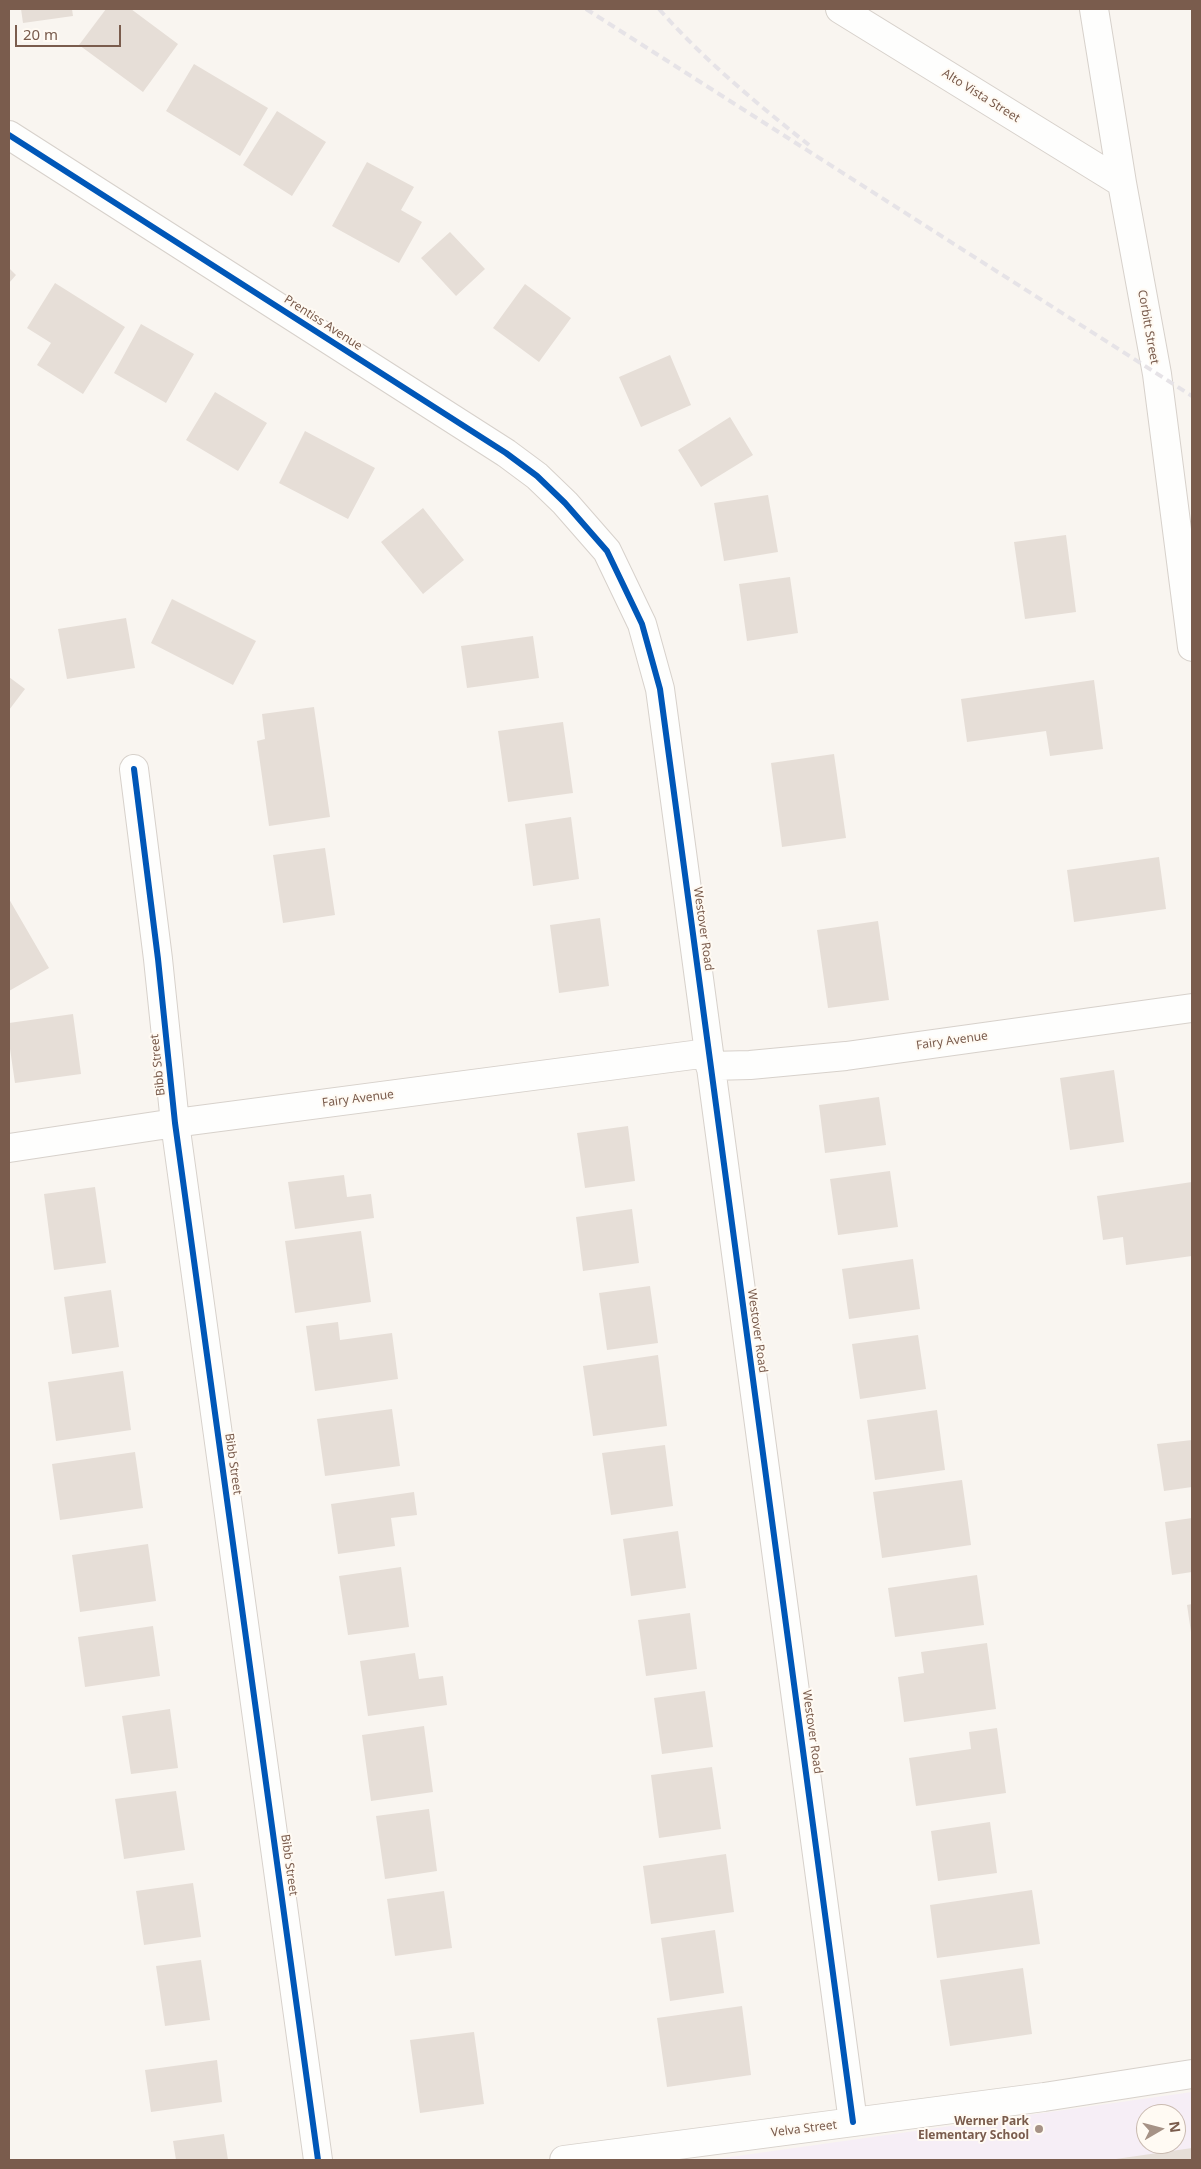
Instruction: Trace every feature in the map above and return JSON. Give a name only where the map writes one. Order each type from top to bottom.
[{"type":"street","name":"Alto Vista Street","points":[[840,9],[1122,183]]},
{"type":"street","name":"Corbitt Street","points":[[1094,9],[1122,183],[1157,374],[1192,647]]},
{"type":"street","name":"Prentiss Avenue","points":[[9,135],[506,453],[537,476],[565,503],[608,551]]},
{"type":"street","name":"Westover Road","points":[[608,551],[642,624],[660,689],[853,2122]]},
{"type":"street","name":"Bibb Street","points":[[134,769],[158,959],[175,1123],[318,2160]]},
{"type":"street","name":"Fairy Avenue","points":[[9,1148],[175,1123],[709,1060],[750,1065],[846,1056],[1192,1008]]},
{"type":"street","name":"Velva Street","points":[[564,2160],[1035,2098],[1192,2074]]},
{"type":"shaded area","name":"Werner Park Elementary School","points":[[1192,2092],[1192,2160],[709,2160]]},
{"type":"building","points":[[21,9],[72,9],[73,16],[23,23]]},
{"type":"building","points":[[106,9],[131,9],[178,44],[143,92],[79,45]]},
{"type":"building","points":[[194,64],[268,108],[240,156],[166,111]]},
{"type":"building","points":[[277,111],[326,142],[292,196],[243,165]]},
{"type":"building","points":[[367,162],[414,187],[401,210],[422,222],[399,263],[332,226]]},
{"type":"building","points":[[450,232],[485,269],[456,296],[421,258]]},
{"type":"building","points":[[9,268],[16,275],[9,283]]},
{"type":"building","points":[[55,283],[125,327],[83,394],[37,365],[51,343],[27,328]]},
{"type":"building","points":[[525,284],[571,318],[539,362],[493,328]]},
{"type":"building","points":[[141,324],[194,354],[166,403],[114,373]]},
{"type":"building","points":[[670,355],[691,405],[641,427],[619,377]]},
{"type":"building","points":[[215,392],[267,423],[238,471],[186,440]]},
{"type":"building","points":[[730,417],[753,455],[701,487],[678,450]]},
{"type":"building","points":[[305,431],[375,468],[348,519],[279,483]]},
{"type":"building","points":[[768,495],[778,552],[724,561],[714,503]]},
{"type":"building","points":[[423,508],[464,560],[423,594],[381,542]]},
{"type":"building","points":[[1066,535],[1076,612],[1025,619],[1014,542]]},
{"type":"building","points":[[790,577],[798,633],[747,641],[739,584]]},
{"type":"building","points":[[172,599],[256,641],[233,685],[151,643]]},
{"type":"building","points":[[126,618],[135,668],[67,679],[58,629]]},
{"type":"building","points":[[533,636],[539,678],[467,688],[461,646]]},
{"type":"building","points":[[9,677],[25,689],[9,710]]},
{"type":"building","points":[[1094,680],[1103,749],[1050,756],[1046,731],[967,742],[961,699]]},
{"type":"building","points":[[314,707],[330,817],[269,826],[257,741],[265,739],[262,714]]},
{"type":"building","points":[[563,722],[573,793],[508,802],[498,731]]},
{"type":"building","points":[[834,754],[846,838],[782,847],[771,763]]},
{"type":"building","points":[[571,817],[579,879],[533,886],[525,824]]},
{"type":"building","points":[[325,848],[335,915],[283,923],[273,855]]},
{"type":"building","points":[[1159,857],[1166,909],[1074,922],[1067,870]]},
{"type":"building","points":[[9,899],[49,968],[9,991]]},
{"type":"building","points":[[600,918],[609,986],[559,993],[550,925]]},
{"type":"building","points":[[878,921],[889,1000],[828,1008],[817,930]]},
{"type":"building","points":[[73,1014],[81,1074],[15,1083],[9,1042],[9,1023]]},
{"type":"building","points":[[1114,1070],[1124,1142],[1070,1150],[1060,1078]]},
{"type":"building","points":[[879,1097],[886,1145],[825,1153],[819,1105]]},
{"type":"building","points":[[628,1126],[635,1181],[585,1188],[577,1133]]},
{"type":"building","points":[[890,1171],[898,1227],[838,1235],[830,1179]]},
{"type":"building","points":[[344,1175],[347,1197],[371,1194],[374,1218],[295,1229],[288,1182]]},
{"type":"building","points":[[1192,1182],[1192,1256],[1126,1265],[1123,1237],[1103,1240],[1097,1196]]},
{"type":"building","points":[[95,1187],[106,1263],[54,1270],[44,1194]]},
{"type":"building","points":[[632,1209],[639,1263],[583,1271],[576,1217]]},
{"type":"building","points":[[361,1231],[371,1302],[295,1313],[285,1241]]},
{"type":"building","points":[[913,1259],[920,1309],[849,1319],[842,1269]]},
{"type":"building","points":[[650,1286],[658,1343],[607,1350],[599,1293]]},
{"type":"building","points":[[111,1290],[119,1347],[72,1354],[64,1297]]},
{"type":"building","points":[[338,1322],[340,1340],[392,1333],[398,1379],[315,1391],[306,1326]]},
{"type":"building","points":[[918,1335],[926,1389],[860,1399],[852,1344]]},
{"type":"building","points":[[658,1355],[667,1426],[593,1436],[583,1366]]},
{"type":"building","points":[[123,1371],[131,1430],[56,1441],[48,1382]]},
{"type":"building","points":[[392,1409],[400,1466],[325,1476],[317,1419]]},
{"type":"building","points":[[937,1410],[945,1470],[875,1480],[867,1420]]},
{"type":"building","points":[[1192,1440],[1192,1487],[1164,1491],[1157,1444]]},
{"type":"building","points":[[665,1445],[673,1506],[611,1515],[602,1453]]},
{"type":"building","points":[[135,1452],[143,1508],[60,1520],[52,1464]]},
{"type":"building","points":[[962,1480],[971,1545],[882,1558],[873,1492]]},
{"type":"building","points":[[414,1492],[417,1515],[391,1518],[395,1546],[338,1554],[331,1504]]},
{"type":"building","points":[[1192,1518],[1192,1572],[1172,1575],[1165,1522]]},
{"type":"building","points":[[678,1531],[686,1588],[631,1596],[623,1539]]},
{"type":"building","points":[[148,1544],[156,1601],[80,1612],[72,1555]]},
{"type":"building","points":[[401,1567],[409,1627],[348,1635],[339,1576]]},
{"type":"building","points":[[977,1575],[984,1625],[895,1637],[888,1588]]},
{"type":"building","points":[[1192,1604],[1192,1632],[1191,1632],[1187,1605]]},
{"type":"building","points":[[690,1613],[697,1669],[646,1676],[638,1620]]},
{"type":"building","points":[[153,1626],[160,1676],[85,1687],[78,1637]]},
{"type":"building","points":[[987,1643],[996,1709],[904,1722],[898,1677],[924,1673],[921,1652]]},
{"type":"building","points":[[415,1653],[419,1679],[443,1676],[447,1705],[368,1716],[360,1661]]},
{"type":"building","points":[[705,1691],[713,1747],[662,1754],[654,1698]]},
{"type":"building","points":[[170,1709],[178,1768],[131,1774],[122,1716]]},
{"type":"building","points":[[424,1726],[433,1792],[371,1801],[362,1735]]},
{"type":"building","points":[[997,1728],[1006,1793],[916,1806],[909,1758],[971,1749],[969,1732]]},
{"type":"building","points":[[712,1767],[721,1829],[659,1838],[651,1775]]},
{"type":"building","points":[[176,1791],[185,1850],[124,1859],[115,1799]]},
{"type":"building","points":[[429,1809],[437,1871],[385,1879],[376,1816]]},
{"type":"building","points":[[990,1822],[997,1873],[938,1881],[931,1831]]},
{"type":"building","points":[[726,1854],[734,1912],[651,1924],[643,1866]]},
{"type":"building","points":[[193,1883],[201,1937],[144,1945],[136,1891]]},
{"type":"building","points":[[1032,1890],[1040,1944],[937,1958],[930,1905]]},
{"type":"building","points":[[444,1891],[452,1948],[395,1956],[387,1899]]},
{"type":"building","points":[[715,1930],[724,1993],[670,2001],[661,1938]]},
{"type":"building","points":[[201,1960],[210,2020],[165,2026],[156,1966]]},
{"type":"building","points":[[1023,1968],[1032,2034],[950,2046],[940,1980]]},
{"type":"building","points":[[742,2006],[751,2075],[667,2087],[657,2018]]},
{"type":"building","points":[[474,2032],[484,2104],[420,2113],[410,2040]]},
{"type":"building","points":[[217,2060],[222,2102],[151,2112],[145,2070]]},
{"type":"building","points":[[224,2134],[228,2160],[176,2160],[173,2141]]},
{"type":"building","points":[[1192,2148],[1192,2160],[1116,2160],[1151,2154],[1186,2154],[1186,2149]]},
{"type":"railway","points":[[586,9],[1192,396]]},
{"type":"railway","points":[[659,9],[694,46],[731,80],[809,145]]},
{"type":"cycle path","points":[[9,135],[506,453],[537,476],[565,503],[607,551],[642,624],[660,689],[853,2122]]},
{"type":"cycle path","points":[[134,769],[158,959],[175,1123],[318,2160]]},
{"type":"place","name":"Werner Park Elementary School","points":[[1039,2129]]}]
